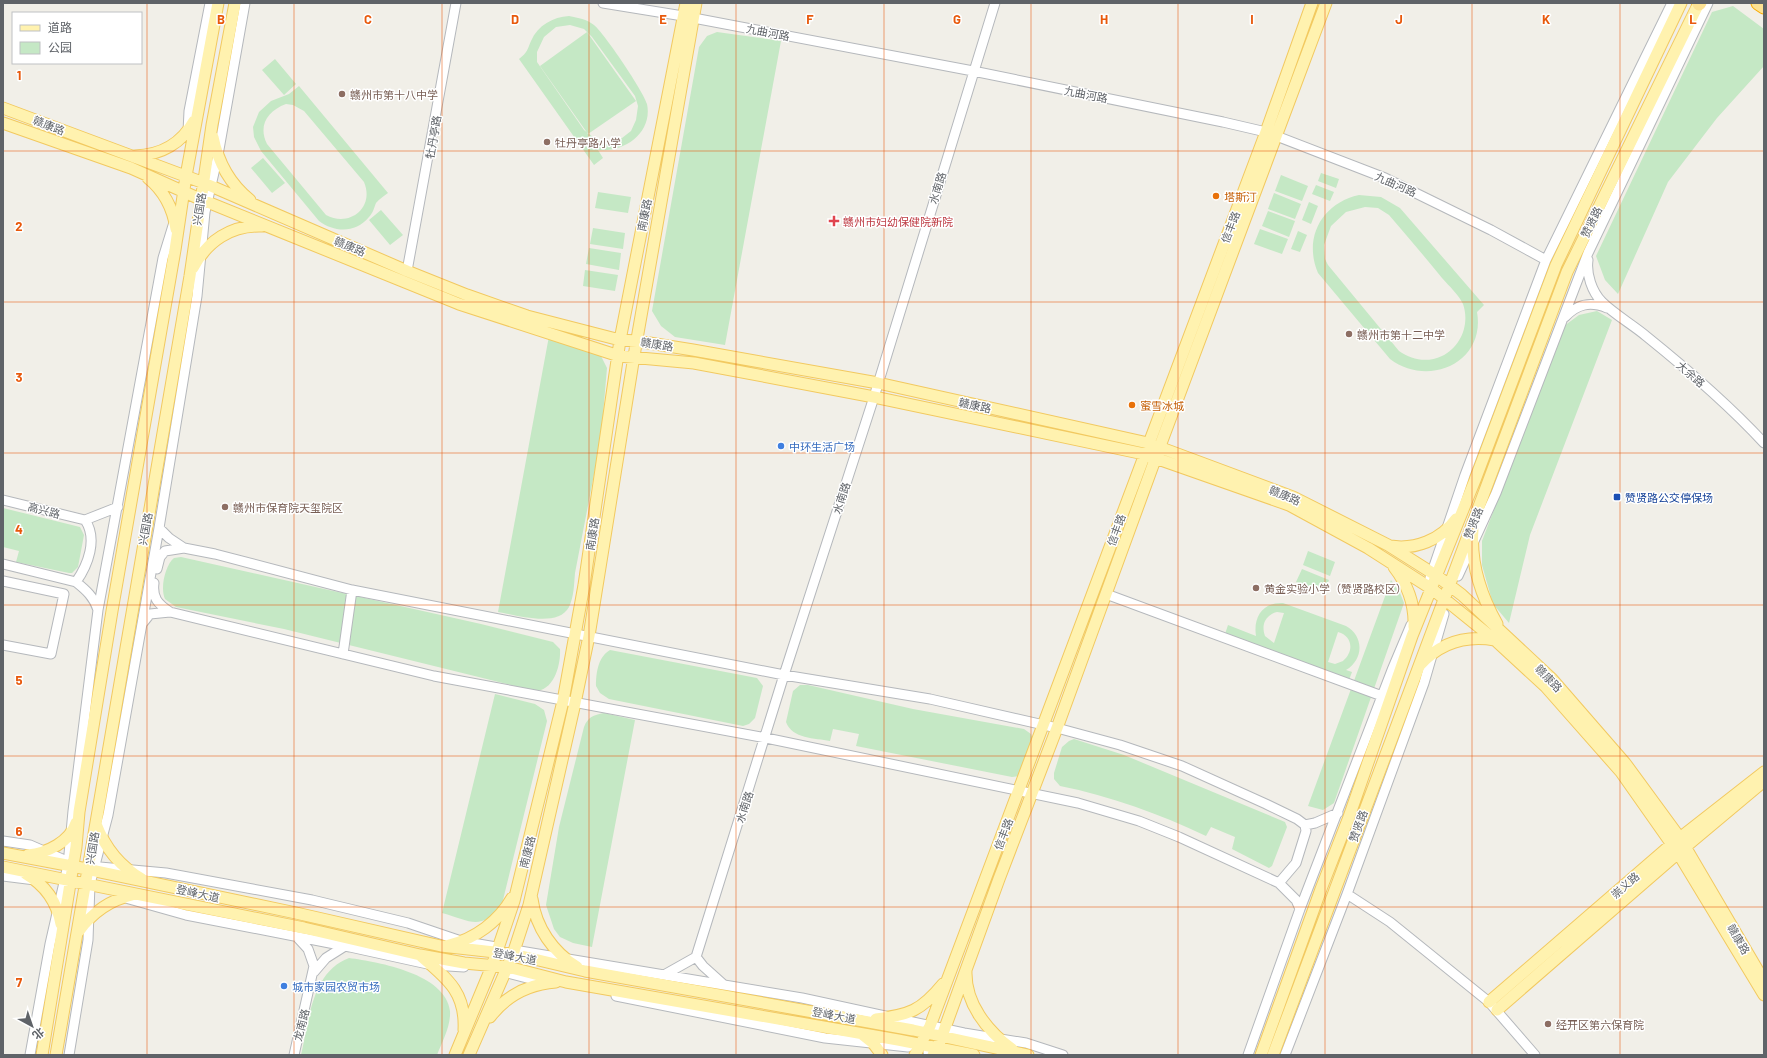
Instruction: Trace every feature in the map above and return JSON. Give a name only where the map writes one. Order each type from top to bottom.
[{"type":"highway","points":[[1758,3],[1764,7]]},
{"type":"main road","name":"兴国路","points":[[42,1055],[62,930],[70,864],[175,250],[182,191],[218,3]]},
{"type":"main road","name":"兴国路","points":[[56,1055],[77,934],[91,868],[96,824],[207,184],[212,125],[235,3]]},
{"type":"main road","name":"南康路","points":[[469,1055],[507,970],[531,896],[589,636],[688,17],[686,3]]},
{"type":"main road","name":"南康路","points":[[455,1055],[492,968],[519,883],[563,701],[584,585],[619,356],[620,340],[688,17],[696,3]]},
{"type":"main road","name":"信丰路","points":[[938,1053],[943,1033],[966,966],[1057,728],[1271,134],[1312,3]]},
{"type":"main road","name":"信丰路","points":[[918,1050],[929,1030],[1148,443],[1271,134],[1326,3]]},
{"type":"main road","name":"赞贤路","points":[[1261,1055],[1321,889],[1349,817],[1430,587],[1463,509],[1556,265],[1681,3]]},
{"type":"main road","name":"赞贤路","points":[[1273,1055],[1415,674],[1451,586],[1534,357],[1567,272],[1702,3]]},
{"type":"main road","name":"赣康路","points":[[3,108],[127,156],[207,184],[407,271],[467,295],[527,316],[620,340],[637,341],[878,383],[1148,443],[1158,451],[1289,505],[1381,556],[1430,587],[1498,635],[1552,679],[1625,763],[1764,981]]},
{"type":"main road","points":[[127,156],[143,156],[159,152],[174,144],[188,130],[198,111]]},
{"type":"main road","name":"赣康路","points":[[3,123],[131,168],[182,191],[460,304],[619,356],[634,356],[694,363],[874,397],[1144,454],[1158,451],[1293,497],[1388,545],[1435,574],[1451,586],[1498,635]]},
{"type":"main road","points":[[212,125],[218,155],[228,177],[240,191],[253,202],[269,212]]},
{"type":"main road","points":[[131,168],[147,177],[160,190],[169,205],[176,231],[175,250]]},
{"type":"main road","points":[[190,276],[201,255],[213,242],[228,232],[244,227],[270,226]]},
{"type":"main road","points":[[1415,674],[1418,667],[1430,655],[1444,646],[1460,640],[1498,635],[1478,580],[1474,559],[1474,524],[1480,506]]},
{"type":"main road","points":[[1388,545],[1404,547],[1420,544],[1436,538],[1447,530],[1463,509]]},
{"type":"main road","points":[[1381,556],[1394,567],[1403,580],[1410,595],[1414,618],[1412,636]]},
{"type":"main road","name":"崇义路","points":[[1493,1006],[1764,772]]},
{"type":"main road","name":"崇义路","points":[[1679,846],[1764,781]]},
{"type":"main road","points":[[16,856],[34,855],[44,852],[58,844],[71,832],[79,812]]},
{"type":"main road","points":[[96,824],[112,854],[129,870],[149,883]]},
{"type":"main road","name":"赣康路","points":[[1679,846],[1764,995]]},
{"type":"main road","name":"登峰大道","points":[[3,854],[91,868],[149,883],[296,913],[442,946],[514,952],[585,971],[866,1021],[929,1030],[1028,1055]]},
{"type":"main road","name":"登峰大道","points":[[3,867],[87,886],[304,928],[420,955],[861,1034],[918,1050],[938,1053],[974,1055]]},
{"type":"main road","points":[[19,870],[35,880],[48,892],[58,911],[62,930]]},
{"type":"main road","points":[[442,946],[461,941],[480,931],[496,918],[510,902],[519,883]]},
{"type":"main road","points":[[77,934],[88,920],[100,909],[123,897],[134,894]]},
{"type":"main road","points":[[531,896],[535,915],[543,932],[554,948],[564,958],[585,971]]},
{"type":"main road","points":[[420,955],[449,981],[458,996],[464,1016],[463,1036]]},
{"type":"main road","points":[[966,966],[967,986],[973,1004],[985,1024],[998,1039],[1016,1052]]},
{"type":"main road","points":[[866,1021],[906,1014],[924,1005],[947,979]]},
{"type":"main road","points":[[479,1034],[488,1018],[507,999],[523,990],[545,983],[566,982]]},
{"type":"main road","points":[[861,1034],[873,1043],[882,1055]]},
{"type":"street","points":[[185,176],[189,111],[210,3]]},
{"type":"street","points":[[207,184],[218,155],[245,3]]},
{"type":"street","name":"牡丹亭路","points":[[407,271],[456,3]]},
{"type":"street","name":"九曲河路","points":[[602,3],[688,17],[973,71],[1223,122],[1271,134],[1385,178],[1491,230],[1546,260]]},
{"type":"street","name":"水南路","points":[[696,957],[766,738],[784,675],[874,397],[995,3]]},
{"type":"street","points":[[1435,574],[1447,530],[1465,475],[1546,260],[1672,3]]},
{"type":"street","points":[[1451,586],[1496,493],[1588,253],[1702,3]]},
{"type":"street","points":[[3,841],[30,845],[70,864],[71,832],[98,610],[163,258],[182,191]]},
{"type":"street","points":[[204,200],[197,296],[159,528],[108,815],[91,868],[166,874],[312,900],[408,923],[461,941],[498,950]]},
{"type":"street","points":[[1562,226],[1586,200]]},
{"type":"street","points":[[1588,253],[1592,220]]},
{"type":"street","name":"大余路","points":[[1588,253],[1587,267],[1593,287],[1602,302],[1693,375],[1764,443]]},
{"type":"street","points":[[1534,357],[1548,342],[1561,322],[1573,309],[1583,305],[1598,305],[1614,311]]},
{"type":"street","points":[[1526,343],[1527,311]]},
{"type":"street","name":"高兴路","points":[[3,500],[85,520]]},
{"type":"street","points":[[76,582],[87,566],[91,542],[91,531],[85,520],[118,507]]},
{"type":"street","points":[[159,528],[169,538],[184,548]]},
{"type":"street","points":[[170,612],[158,604],[153,594],[155,575],[160,557],[165,551],[184,548],[215,554],[352,590],[784,675],[930,700],[1057,728],[1120,745],[1182,766],[1297,819],[1305,825],[1306,831],[1296,863],[1279,882]]},
{"type":"street","points":[[3,564],[76,582],[95,600],[98,610]]},
{"type":"street","points":[[3,581],[64,594],[51,654],[3,645]]},
{"type":"street","points":[[1248,1055],[1300,909],[1382,696],[1414,618],[1430,587]]},
{"type":"street","points":[[343,654],[352,590]]},
{"type":"street","points":[[1106,594],[1382,696]]},
{"type":"street","points":[[1285,1055],[1347,894],[1424,682],[1446,599]]},
{"type":"street","points":[[142,624],[150,614],[170,612],[434,676],[766,738],[1078,803],[1139,821],[1179,837],[1279,882],[1296,900],[1300,909]]},
{"type":"street","points":[[1305,825],[1315,823],[1338,813]]},
{"type":"street","points":[[3,876],[68,882],[58,911],[50,944],[30,1055]]},
{"type":"street","points":[[69,1055],[88,940],[87,886],[186,915],[432,965],[492,968]]},
{"type":"street","points":[[1347,894],[1390,922],[1493,1006],[1536,1055]]},
{"type":"street","points":[[297,937],[311,954],[314,972]]},
{"type":"street","points":[[314,972],[326,958],[344,946]]},
{"type":"street","points":[[514,952],[564,958],[723,984],[893,1017],[929,1030]]},
{"type":"street","points":[[664,975],[696,957],[703,966],[723,984]]},
{"type":"street","points":[[507,970],[545,983],[825,1038],[918,1050]]},
{"type":"street","name":"龙南路","points":[[294,1055],[314,972]]},
{"type":"street","points":[[943,1033],[1026,1043],[1063,1055]]},
{"type":"green space","points":[[1733,6],[1764,29],[1764,66],[1717,118],[1668,182],[1618,294],[1605,280],[1596,256],[1712,12]]},
{"type":"green space","points":[[569,16],[585,20],[599,30],[632,76],[647,104],[648,114],[646,124],[641,132],[627,144],[608,150],[598,150],[603,158],[594,165],[519,59],[526,53],[534,35],[542,26],[552,20]],"holes":[[[570,25],[584,29],[592,37],[635,96],[638,106],[636,120],[631,131],[622,138],[611,142],[598,141],[584,130],[537,62],[537,52],[544,37],[556,27]]]},
{"type":"green space","points":[[587,32],[636,101],[588,134],[540,66]]},
{"type":"green space","points":[[717,32],[781,41],[725,345],[675,337],[661,326],[652,311],[699,47],[707,36]]},
{"type":"green space","points":[[275,59],[296,84],[284,95],[262,70]]},
{"type":"green space","points":[[299,86],[388,193],[376,203],[370,215],[358,226],[345,230],[332,228],[319,221],[261,151],[254,137],[253,127],[259,112],[271,101],[289,94]],"holes":[[[286,104],[293,105],[304,111],[364,182],[366,200],[358,213],[351,217],[343,219],[326,215],[267,144],[264,137],[264,125],[269,115],[279,107]]]},
{"type":"green space","points":[[263,158],[285,183],[272,193],[251,168]]},
{"type":"green space","points":[[1321,173],[1339,179],[1336,188],[1318,181]]},
{"type":"green space","points":[[1281,175],[1308,186],[1302,201],[1275,191]]},
{"type":"green space","points":[[1316,185],[1334,192],[1330,201],[1312,194]]},
{"type":"green space","points":[[598,192],[631,197],[628,213],[595,208]]},
{"type":"green space","points":[[1274,193],[1301,204],[1295,219],[1268,209]]},
{"type":"green space","points":[[1359,195],[1381,197],[1400,208],[1484,305],[1477,312],[1477,330],[1473,345],[1463,357],[1451,366],[1437,370],[1421,371],[1405,367],[1390,359],[1318,273],[1314,260],[1313,247],[1319,224],[1326,214],[1346,199]],"holes":[[[1365,207],[1378,208],[1389,215],[1463,304],[1465,319],[1462,334],[1454,347],[1442,356],[1420,360],[1409,357],[1399,351],[1328,265],[1325,259],[1324,245],[1331,226],[1346,212]]]},
{"type":"green space","points":[[1309,202],[1318,206],[1311,224],[1302,220]]},
{"type":"green space","points":[[381,210],[403,235],[390,245],[369,220]]},
{"type":"green space","points":[[1268,211],[1295,221],[1289,237],[1262,226]]},
{"type":"green space","points":[[593,228],[625,233],[623,249],[590,244]]},
{"type":"green space","points":[[1260,229],[1288,239],[1282,254],[1254,244]]},
{"type":"green space","points":[[1298,231],[1307,235],[1300,252],[1291,249]]},
{"type":"green space","points":[[589,248],[621,253],[619,270],[586,264]]},
{"type":"green space","points":[[585,270],[618,275],[615,291],[583,286]]},
{"type":"green space","points":[[1597,311],[1612,320],[1530,535],[1509,623],[1493,604],[1482,565],[1482,541],[1564,326],[1579,315]]},
{"type":"green space","points":[[549,336],[598,350],[607,368],[601,438],[575,573],[572,599],[569,607],[564,613],[547,619],[498,612]]},
{"type":"green space","points":[[3,508],[80,527],[84,535],[78,567],[72,573],[69,573],[16,562],[19,551],[3,547]]},
{"type":"green space","points":[[1308,551],[1335,562],[1330,576],[1303,565]]},
{"type":"green space","points":[[181,557],[481,624],[553,642],[560,649],[558,669],[552,682],[547,687],[542,690],[535,691],[284,629],[176,607],[165,599],[163,583],[166,571],[171,561],[174,558]]},
{"type":"green space","points":[[1302,569],[1329,580],[1324,593],[1296,582]]},
{"type":"green space","points":[[1391,580],[1400,593],[1404,603],[1334,803],[1323,810],[1308,806]]},
{"type":"green space","points":[[1283,603],[1346,626],[1352,630],[1359,641],[1360,648],[1356,660],[1346,670],[1352,672],[1349,680],[1225,634],[1228,625],[1256,636],[1256,623],[1261,612],[1270,605]],"holes":[[[1277,612],[1284,613],[1274,643],[1265,636],[1264,624],[1270,615]],[[1338,632],[1347,637],[1350,649],[1347,657],[1343,661],[1335,664],[1328,662]]]},
{"type":"green space","points":[[610,650],[757,678],[763,686],[755,718],[749,724],[743,726],[609,699],[600,693],[596,686],[596,676],[600,661]]},
{"type":"green space","points":[[800,685],[808,685],[913,709],[1024,729],[1031,734],[1033,740],[1019,776],[1012,777],[856,746],[859,734],[833,729],[830,741],[805,737],[793,732],[786,722],[793,691]]},
{"type":"green space","points":[[495,694],[535,704],[544,710],[547,721],[502,904],[488,918],[475,922],[442,913]]},
{"type":"green space","points":[[604,713],[635,720],[592,947],[573,943],[560,937],[554,929],[546,905],[559,827],[584,727],[591,717]]},
{"type":"green space","points":[[1074,739],[1124,755],[1285,822],[1287,827],[1272,866],[1269,868],[1232,849],[1235,837],[1211,827],[1206,836],[1171,820],[1134,806],[1060,786],[1054,779],[1054,773],[1062,747]]},
{"type":"green space","points":[[349,958],[377,963],[409,972],[424,979],[437,988],[446,998],[450,1011],[450,1017],[448,1028],[437,1055],[301,1055],[310,1013],[319,986],[327,974],[336,965]]},
{"type":"place","name":"赣州市第十八中学","points":[[342,94]]},
{"type":"place","name":"牡丹亭路小学","points":[[547,142]]},
{"type":"place","name":"塔斯汀","points":[[1216,196]]},
{"type":"place","name":"赣州市妇幼保健院新院","points":[[834,221]]},
{"type":"place","name":"赣州市第十二中学","points":[[1349,334]]},
{"type":"place","name":"蜜雪冰城","points":[[1132,405]]},
{"type":"place","name":"中环生活广场","points":[[781,446]]},
{"type":"place","name":"赞贤路公交停保场","points":[[1617,497]]},
{"type":"place","name":"赣州市保育院天玺院区","points":[[225,507]]},
{"type":"place","name":"黄金实验小学（赞贤路校区）","points":[[1256,588]]},
{"type":"place","name":"城市家园农贸市场","points":[[284,986]]},
{"type":"place","name":"经开区第六保育院","points":[[1548,1024]]}]
